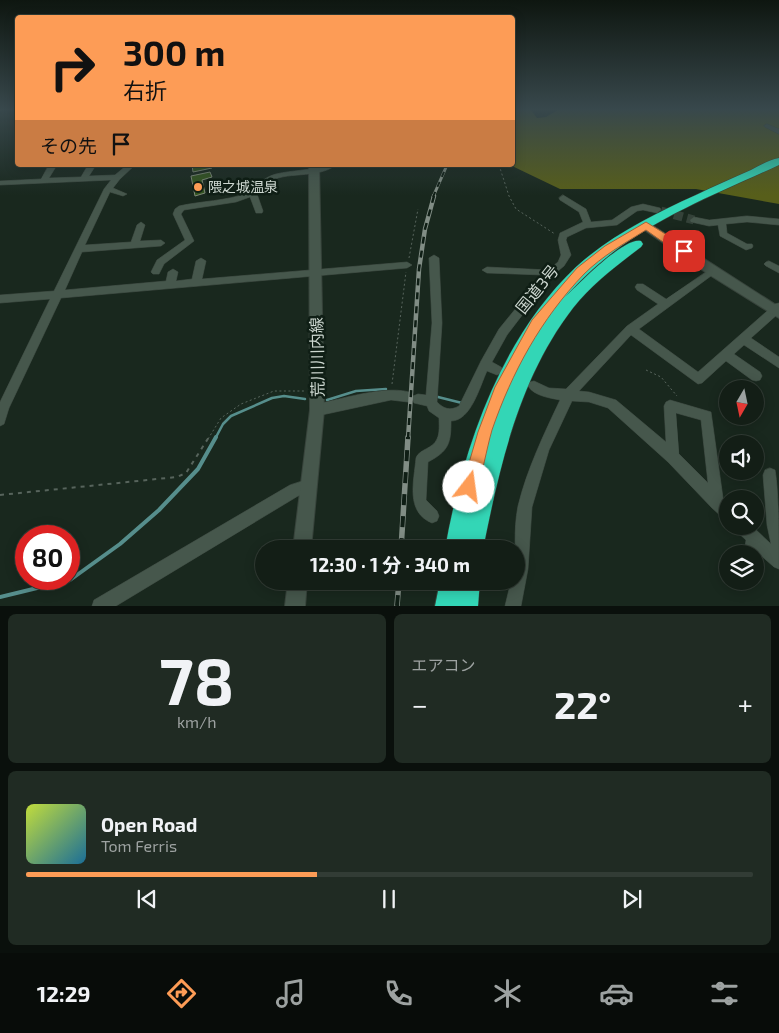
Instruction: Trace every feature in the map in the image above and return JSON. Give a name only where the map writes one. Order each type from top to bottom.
[{"type":"highway","name":"国道3号","points":[[474,540],[484,491],[514,396],[549,328],[568,302],[592,278],[651,228],[779,161]]},
{"type":"highway","name":"国道3号","points":[[458,540],[469,487],[485,432],[501,387],[536,323],[581,270],[608,249],[779,169]]},
{"type":"highway","points":[[447,606],[450,590]]},
{"type":"highway","points":[[466,606],[468,590]]},
{"type":"main road","name":"荒川川内線","points":[[303,540],[318,392],[314,169]]},
{"type":"main road","points":[[651,228],[712,271],[778,310]]},
{"type":"main road","points":[[295,606],[297,590]]},
{"type":"street","points":[[43,180],[52,167]]},
{"type":"street","points":[[84,178],[91,167]]},
{"type":"street","points":[[0,420],[3,408],[108,189],[129,167]]},
{"type":"street","points":[[156,272],[160,262],[190,241],[180,221],[178,211],[192,205],[236,199],[253,194],[265,181],[277,176],[314,169]]},
{"type":"street","points":[[0,183],[118,177]]},
{"type":"street","points":[[108,189],[123,194]]},
{"type":"street","points":[[253,194],[259,211]]},
{"type":"street","points":[[563,198],[583,211],[588,225]]},
{"type":"street","points":[[434,258],[437,323],[431,402],[434,408],[445,415],[455,415],[463,410],[503,332],[549,274],[561,264],[566,255],[562,237],[577,228],[588,225],[614,223],[634,209],[643,207],[657,210]]},
{"type":"street","points":[[694,220],[722,222],[747,219],[779,222]]},
{"type":"street","points":[[722,222],[723,234],[746,248],[749,246]]},
{"type":"street","points":[[134,245],[142,225]]},
{"type":"street","points":[[79,249],[161,243]]},
{"type":"street","points":[[196,283],[200,261]]},
{"type":"street","points":[[770,264],[779,270]]},
{"type":"street","points":[[0,299],[407,265]]},
{"type":"street","points":[[487,270],[543,272],[549,274]]},
{"type":"street","points":[[512,606],[520,570],[524,507],[542,449],[569,394],[614,344],[712,271]]},
{"type":"street","points":[[170,285],[173,272]]},
{"type":"street","points":[[640,287],[666,304]]},
{"type":"street","points":[[631,330],[698,379],[778,310]]},
{"type":"street","points":[[744,338],[779,363]]},
{"type":"street","points":[[726,354],[756,376]]},
{"type":"street","points":[[485,364],[497,370]]},
{"type":"street","points":[[534,386],[548,392],[589,397],[612,404],[673,457],[717,503]]},
{"type":"street","points":[[317,410],[391,395],[431,402]]},
{"type":"street","points":[[673,457],[670,406],[707,416],[717,503]]},
{"type":"street","points":[[432,516],[420,506],[419,501],[422,458],[441,448],[444,441],[445,415]]},
{"type":"street","points":[[770,475],[774,525],[779,549]]},
{"type":"street","points":[[100,606],[295,490],[309,486]]},
{"type":"street","points":[[751,535],[779,562]]},
{"type":"street","points":[[753,545],[754,538]]},
{"type":"path","points":[[500,167],[509,196],[516,209],[553,234],[562,237]]},
{"type":"path","points":[[391,395],[407,265],[418,209]]},
{"type":"path","points":[[646,370],[661,377],[682,403],[684,410]]},
{"type":"path","points":[[0,496],[177,476],[186,473],[221,418],[228,411],[274,391],[318,392]]},
{"type":"green space","points":[[515,138],[779,138],[779,204],[696,189],[560,189],[514,167]]},
{"type":"building","points":[[192,167],[212,168],[193,172]]},
{"type":"building","name":"隈之城温泉","points":[[210,172],[212,177],[202,180],[205,193],[195,196],[191,176]]},
{"type":"waterway","points":[[327,400],[356,391],[386,389]]},
{"type":"waterway","points":[[215,439],[223,424],[231,416],[272,398],[284,396],[305,399]]},
{"type":"waterway","points":[[434,396],[462,403]]},
{"type":"waterway","points":[[0,597],[70,580],[120,544],[159,510],[198,469],[216,437]]},
{"type":"tunnel","points":[[661,211],[694,220]]},
{"type":"railway","points":[[433,197],[446,167]]},
{"type":"railway","points":[[408,439],[419,269],[425,229],[434,196]]},
{"type":"railway","points":[[402,540],[408,437]]},
{"type":"railway","points":[[397,606],[398,590]]},
{"type":"place","name":"隈之城温泉","points":[[198,187]]},
{"type":"route","points":[[469,487],[485,432],[501,387],[518,354],[536,323],[581,270],[608,249],[646,226],[684,251]]}]
